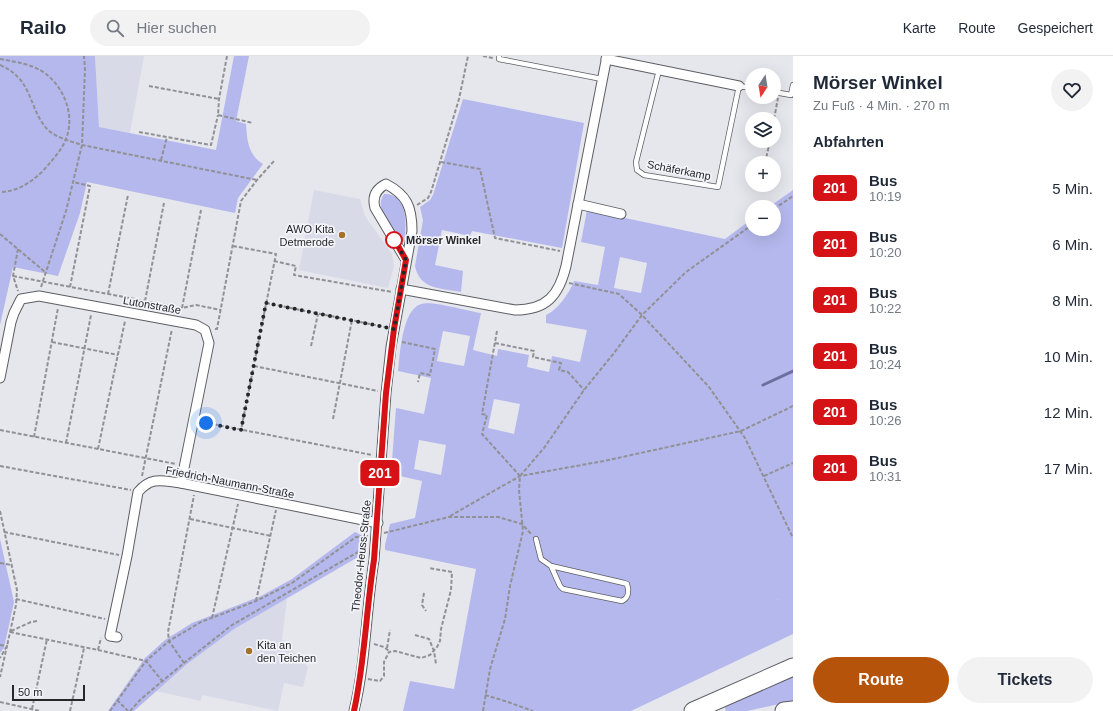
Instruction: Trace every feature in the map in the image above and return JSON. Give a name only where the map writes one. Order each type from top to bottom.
[{"type":"highway","points":[[693,711],[793,667]]},
{"type":"highway","points":[[784,711],[793,710]]},
{"type":"street","points":[[400,291],[515,310],[535,308],[550,301],[560,287],[569,253],[607,58],[739,86]]},
{"type":"street","points":[[406,260],[375,208],[373,201],[378,188],[386,184],[403,196],[410,207]]},
{"type":"street","points":[[578,204],[621,214]]},
{"type":"street","name":"Theodor-Heuss-Straße","points":[[354,711],[361,678],[378,523],[381,457],[392,340],[412,230],[410,207]]},
{"type":"street","name":"Lutonstraße","points":[[21,299],[38,296],[196,325],[206,330]]},
{"type":"street","points":[[0,378],[11,322],[21,299]]},
{"type":"street","points":[[181,483],[209,343],[206,330]]},
{"type":"street","name":"Friedrich-Naumann-Straße","points":[[138,492],[143,486],[153,480],[181,483],[378,523]]},
{"type":"street","points":[[117,637],[110,636],[127,556],[138,492]]},
{"type":"lane","points":[[499,58],[602,79]]},
{"type":"lane","name":"Schäferkamp","points":[[659,70],[636,162],[637,170],[644,175],[718,187],[739,86]]},
{"type":"lane","points":[[781,94],[791,95],[793,85]]},
{"type":"lane","points":[[739,86],[745,87]]},
{"type":"lane","points":[[536,539],[541,559],[551,566],[624,582],[628,587],[628,596],[622,601],[562,588],[551,566]]},
{"type":"path","points":[[38,296],[66,211],[82,144],[86,69],[84,56]]},
{"type":"path","points":[[139,132],[211,145],[218,115],[219,99],[227,56]]},
{"type":"path","points":[[410,207],[418,205],[428,198],[441,162],[459,99],[468,56]]},
{"type":"path","points":[[483,56],[499,58]]},
{"type":"path","points":[[0,59],[30,66],[45,73],[58,86],[65,99],[69,114],[69,128],[66,139],[45,169],[21,187],[0,192]]},
{"type":"path","points":[[0,65],[10,70],[20,78],[26,86],[37,114],[47,129],[55,135],[82,144],[257,180]]},
{"type":"path","points":[[149,86],[219,99]]},
{"type":"path","points":[[218,115],[253,123]]},
{"type":"path","points":[[161,160],[167,137]]},
{"type":"path","points":[[206,330],[217,329],[241,201],[274,161]]},
{"type":"path","points":[[441,162],[480,169],[496,238],[569,253]]},
{"type":"path","points":[[70,287],[90,186],[73,182]]},
{"type":"path","points":[[108,294],[128,195]]},
{"type":"path","points":[[781,204],[793,196]]},
{"type":"path","points":[[145,301],[164,203]]},
{"type":"path","points":[[182,308],[201,210]]},
{"type":"path","points":[[449,517],[520,476],[544,448],[584,390],[642,315],[686,272],[745,230]]},
{"type":"path","points":[[0,234],[45,272]]},
{"type":"path","points":[[233,246],[276,254],[241,430]]},
{"type":"path","points":[[18,249],[13,276],[21,299]]},
{"type":"path","points":[[274,261],[296,266],[294,275],[400,291]]},
{"type":"path","points":[[13,276],[182,308],[196,305],[221,310]]},
{"type":"path","points":[[562,281],[619,294],[642,315],[709,387],[741,431],[793,538]]},
{"type":"path","points":[[34,436],[59,300]]},
{"type":"path","points":[[266,303],[394,329]]},
{"type":"path","points":[[66,443],[92,306]]},
{"type":"path","points":[[98,449],[127,313]]},
{"type":"path","points":[[311,346],[318,314]]},
{"type":"path","points":[[333,419],[352,320]]},
{"type":"path","points":[[147,459],[174,322]]},
{"type":"path","points":[[483,711],[490,669],[505,619],[510,586],[522,531],[519,490],[520,476],[482,434],[487,415],[482,414],[497,331]]},
{"type":"path","points":[[392,340],[435,349],[430,375],[420,373],[418,382]]},
{"type":"path","points":[[52,342],[118,355]]},
{"type":"path","points":[[495,344],[534,351],[533,357],[561,363],[559,370],[568,372],[584,390]]},
{"type":"path","points":[[254,366],[386,393]]},
{"type":"path","points":[[520,476],[604,461],[741,431],[793,406]]},
{"type":"path","points":[[194,420],[381,457]]},
{"type":"path","points":[[0,430],[185,466]]},
{"type":"path","points":[[764,476],[793,463]]},
{"type":"path","points":[[0,466],[138,492]]},
{"type":"path","points":[[184,663],[169,641],[168,632],[196,486]]},
{"type":"path","points":[[212,618],[240,495]]},
{"type":"path","points":[[256,601],[277,502]]},
{"type":"path","points":[[0,511],[17,590],[0,677]]},
{"type":"path","points":[[110,711],[146,660],[169,641],[201,622],[256,601],[292,583],[356,538],[376,535],[449,517],[498,517],[522,524],[536,539]]},
{"type":"path","points":[[190,519],[271,536]]},
{"type":"path","points":[[4,532],[127,556]]},
{"type":"path","points":[[117,700],[129,711],[184,663],[232,625],[370,545],[376,535]]},
{"type":"path","points":[[0,563],[12,565]]},
{"type":"path","points":[[389,652],[395,651],[422,658],[434,651],[440,642],[441,629],[450,590],[452,572],[429,568]]},
{"type":"path","points":[[424,593],[422,605],[426,611]]},
{"type":"path","points":[[16,599],[113,620]]},
{"type":"path","points":[[10,632],[31,622],[37,621]]},
{"type":"path","points":[[389,652],[387,648],[390,630]]},
{"type":"path","points":[[10,632],[146,660],[163,682]]},
{"type":"path","points":[[98,650],[102,634]]},
{"type":"path","points":[[416,635],[429,639],[434,651],[436,664]]},
{"type":"path","points":[[32,710],[47,640]]},
{"type":"path","points":[[364,642],[387,648]]},
{"type":"path","points":[[0,645],[7,646]]},
{"type":"path","points":[[0,658],[7,646]]},
{"type":"path","points":[[70,711],[84,647]]},
{"type":"path","points":[[361,678],[380,681],[384,676],[384,662],[389,652]]},
{"type":"path","points":[[485,695],[533,711]]},
{"type":"path","points":[[0,702],[40,711]]},
{"type":"shaded area","points":[[0,56],[95,56],[99,127],[216,150],[234,56],[249,56],[236,121],[246,124],[251,152],[263,164],[238,198],[235,213],[87,182],[80,213],[58,276],[13,267],[0,325]]},
{"type":"shaded area","points":[[95,56],[144,56],[130,133],[99,127]]},
{"type":"shaded area","points":[[463,99],[584,123],[562,248],[472,231],[470,236],[442,230],[435,265],[463,271],[461,292],[426,284],[421,280],[415,266],[423,220],[420,207],[430,200],[433,195]]},
{"type":"shaded area","name":"AWO Kita Detmerode","points":[[314,190],[360,199],[365,216],[392,254],[394,266],[388,288],[299,270]]},
{"type":"shaded area","points":[[793,190],[793,634],[631,711],[403,711],[410,681],[454,689],[476,569],[385,550],[390,524],[415,518],[422,481],[391,474],[396,408],[424,414],[431,378],[398,371],[403,333],[406,323],[415,308],[421,304],[433,303],[481,313],[473,350],[497,356],[498,349],[529,355],[527,367],[549,372],[552,356],[580,362],[587,330],[546,323],[546,315],[554,310],[563,301],[574,281],[598,285],[605,247],[581,242],[587,210],[725,239],[745,224],[745,236],[781,236],[781,200],[779,200]],"holes":[[[620,257],[647,263],[641,293],[614,288]],[[443,331],[470,336],[464,366],[437,361]],[[494,399],[520,404],[514,434],[488,428]],[[419,440],[446,445],[441,475],[414,469]]]},
{"type":"shaded area","points":[[384,194],[392,195],[402,204],[406,227],[404,241],[402,242],[382,213],[381,200]]},
{"type":"shaded area","points":[[355,532],[367,538],[365,553],[234,629],[187,664],[134,711],[108,711],[145,658],[165,640],[192,623],[261,596],[292,579]]},
{"type":"shaded area","points":[[0,539],[14,602],[4,648],[0,653]]},
{"type":"shaded area","name":"Kita an den Teichen","points":[[287,598],[282,639],[308,667],[303,687],[284,683],[278,711],[202,695],[201,701],[156,691],[187,664],[234,629]]},
{"type":"shaded area","points":[[793,675],[793,701],[747,711],[726,711],[724,705]]},
{"type":"waterway","points":[[763,385],[793,371]]},
{"type":"bus line","name":"201","points":[[354,711],[359,692],[378,523],[381,457],[391,347],[406,260],[394,239]]},
{"type":"place","name":"AWO Kita Detmerode","points":[[342,235]]},
{"type":"place","name":"Mörser Winkel","points":[[394,240]]},
{"type":"place","name":"Kita an den Teichen","points":[[249,651]]},
{"type":"route","points":[[206,423],[241,430],[266,303],[394,329],[406,260],[394,240]]}]
